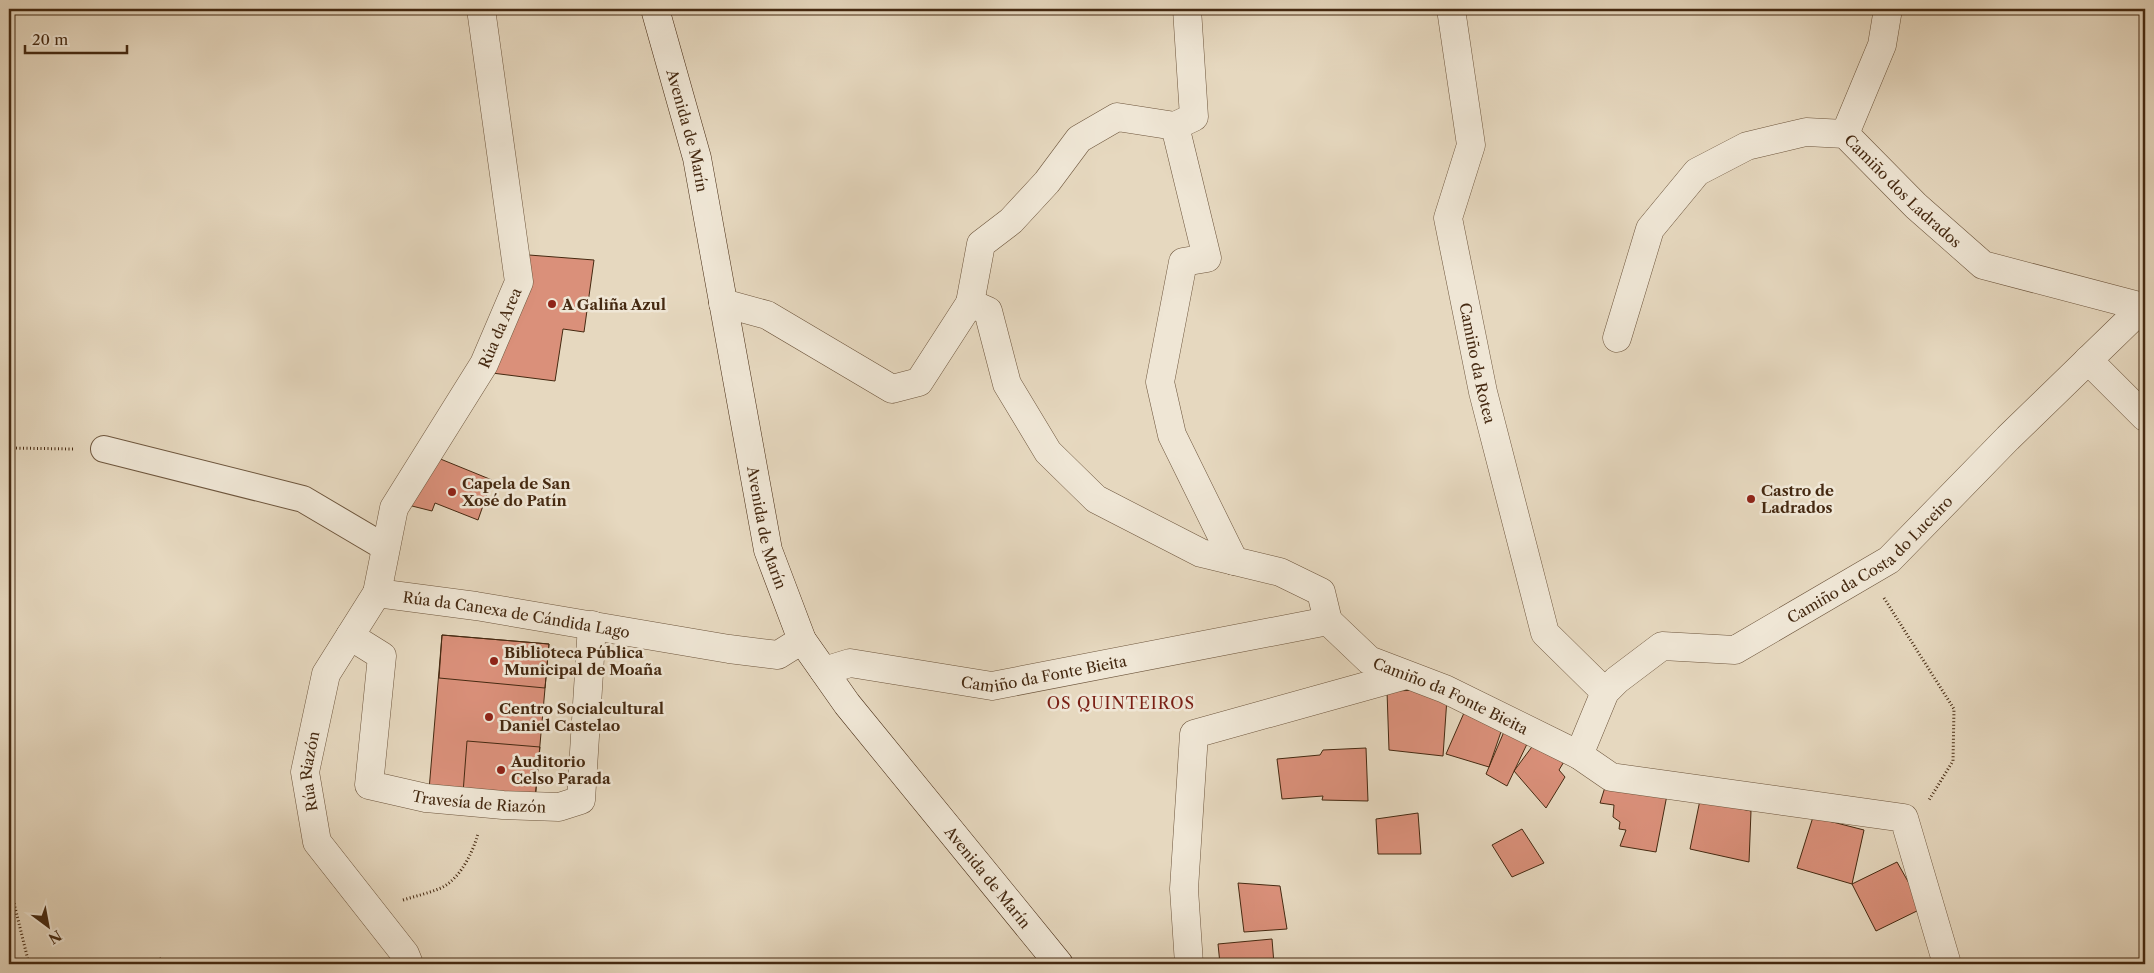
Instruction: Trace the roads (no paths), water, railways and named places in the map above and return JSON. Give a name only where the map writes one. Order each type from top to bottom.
[{"type":"street","name":"Rúa da Area","points":[[377,593],[394,508],[484,364],[519,282],[481,9]]},
{"type":"street","name":"Avenida de Marín","points":[[654,9],[697,158],[768,550],[802,640],[847,704],[1059,964]]},
{"type":"street","points":[[723,303],[768,315],[892,389],[918,382],[970,302],[980,244],[1011,221],[1047,182],[1079,139],[1117,117],[1175,126],[1194,117],[1187,9]]},
{"type":"street","name":"Camiño da Rotea","points":[[1451,9],[1471,145],[1448,218],[1483,392],[1546,633],[1605,692]]},
{"type":"street","points":[[1845,134],[1882,45],[1888,9]]},
{"type":"street","points":[[1175,126],[1207,258],[1183,262],[1160,382],[1172,435],[1234,561]]},
{"type":"street","name":"Camiño dos Ladrados","points":[[1617,338],[1650,229],[1697,172],[1746,146],[1806,132],[1845,134],[1916,206],[1983,265],[2144,306]]},
{"type":"street","points":[[970,302],[988,311],[1007,384],[1048,452],[1096,499],[1201,553],[1280,572],[1321,592],[1328,621]]},
{"type":"street","name":"Camiño da Costa do Luceiro","points":[[1579,755],[1605,692],[1617,680],[1662,646],[1735,650],[1889,560],[2008,438],[2144,306]]},
{"type":"street","points":[[2088,360],[2145,417]]},
{"type":"street","points":[[104,449],[303,500],[386,548]]},
{"type":"street","name":"Rúa da Canexa de Cándida Lago","points":[[377,593],[476,606],[729,649],[778,655],[802,640]]},
{"type":"street","name":"Rúa Riazón","points":[[377,593],[326,674],[305,772],[317,842],[405,954],[409,964]]},
{"type":"street","name":"Camiño da Fonte Bieita","points":[[824,671],[850,663],[992,686],[1328,621],[1369,660],[1445,689],[1579,755],[1611,777],[1904,818],[1947,964]]},
{"type":"street","name":"Travesía de Riazón","points":[[350,636],[382,656],[369,785],[426,798],[559,807],[580,800],[592,625]]},
{"type":"street","points":[[1189,964],[1184,889],[1194,734],[1406,675]]},
{"type":"place","name":"A Galiña Azul","points":[[552,304]]},
{"type":"place","name":"Capela de San Xosé do Patín","points":[[452,492]]},
{"type":"place","name":"Castro de Ladrados","points":[[1751,499]]},
{"type":"place","name":"Biblioteca Pública Municipal de Moaña","points":[[494,661]]},
{"type":"place","name":"Centro Socialcultural Daniel Castelao","points":[[489,717]]},
{"type":"place","name":"Auditorio Celso Parada","points":[[501,770]]},
{"type":"district","name":"OS QUINTEIROS","points":[[1121,703]]}]
